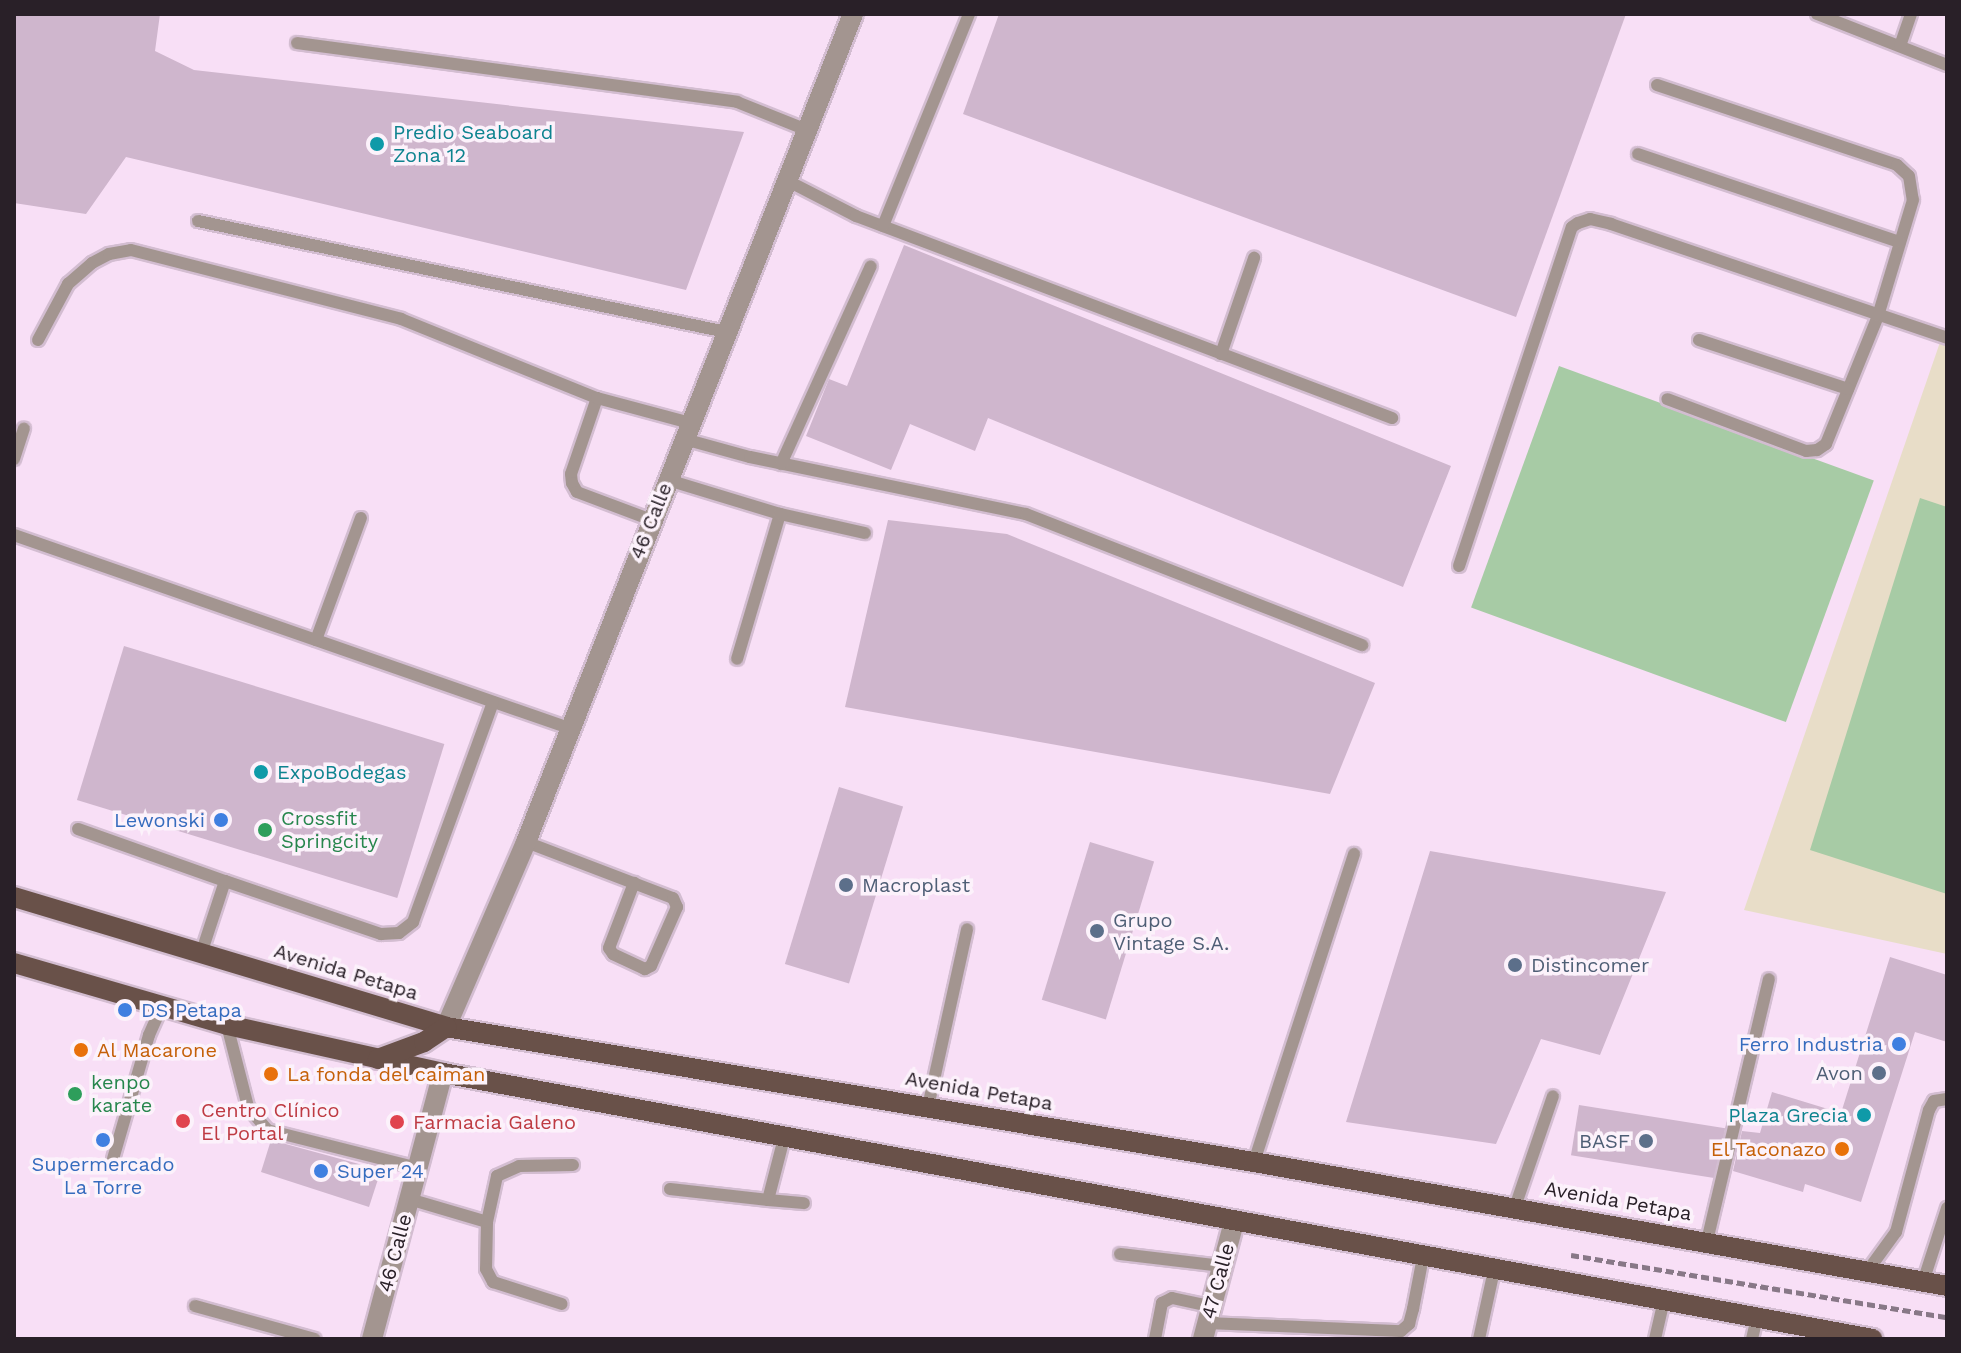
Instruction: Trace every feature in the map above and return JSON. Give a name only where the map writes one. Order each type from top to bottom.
[{"type":"main road","name":"Avenida Petapa","points":[[14,897],[446,1027],[1515,1207],[1869,1269],[1947,1286]]},
{"type":"main road","points":[[14,963],[227,1025],[443,1073],[1872,1339]]},
{"type":"main road","points":[[377,1059],[424,1042],[446,1027]]},
{"type":"street","name":"46 Calle","points":[[446,1027],[526,842],[853,14]]},
{"type":"street","name":"46 Calle","points":[[372,1339],[443,1073]]},
{"type":"street","name":"47 Calle","points":[[1207,1323],[1234,1222]]},
{"type":"lane","points":[[883,226],[969,14]]},
{"type":"lane","points":[[1817,14],[1832,17],[1947,65]]},
{"type":"lane","points":[[1900,46],[1911,14]]},
{"type":"lane","points":[[297,43],[737,102],[807,130]]},
{"type":"lane","points":[[1657,85],[1897,165],[1909,176],[1913,188],[1913,200],[1878,316],[1826,444],[1817,450],[1806,451],[1667,399]]},
{"type":"lane","points":[[1638,154],[1900,242]]},
{"type":"lane","points":[[786,180],[883,226],[1392,418]]},
{"type":"lane","points":[[1459,566],[1572,227],[1578,223],[1590,219],[1611,224],[1947,338]]},
{"type":"lane","points":[[198,221],[726,332]]},
{"type":"lane","points":[[38,340],[68,284],[92,263],[109,254],[131,250],[401,319],[597,398],[781,464],[1026,514],[1362,645]]},
{"type":"lane","points":[[1221,354],[1254,258]]},
{"type":"lane","points":[[781,464],[871,266]]},
{"type":"lane","points":[[1699,340],[1848,389]]},
{"type":"lane","points":[[597,398],[572,483],[577,492],[652,520]]},
{"type":"lane","points":[[14,459],[24,429]]},
{"type":"lane","points":[[668,480],[780,514],[865,533]]},
{"type":"lane","points":[[737,659],[780,514]]},
{"type":"lane","points":[[316,640],[361,518]]},
{"type":"lane","points":[[14,535],[569,728]]},
{"type":"lane","points":[[78,829],[381,934],[399,933],[413,922],[493,702]]},
{"type":"lane","points":[[526,842],[634,883],[673,898],[677,907],[651,966],[645,969],[613,954],[609,948],[634,883]]},
{"type":"lane","points":[[1254,1162],[1354,854]]},
{"type":"lane","points":[[201,954],[225,881]]},
{"type":"lane","points":[[928,1107],[967,929]]},
{"type":"lane","points":[[1707,1241],[1769,979]]},
{"type":"lane","points":[[113,1159],[149,1035],[162,1006]]},
{"type":"lane","points":[[227,1025],[248,1107],[267,1130],[418,1168]]},
{"type":"lane","points":[[1515,1207],[1553,1096]]},
{"type":"lane","points":[[1869,1269],[1896,1232],[1929,1110],[1934,1101],[1947,1099]]},
{"type":"lane","points":[[768,1200],[784,1138]]},
{"type":"lane","points":[[562,1304],[493,1282],[486,1269],[487,1222],[497,1176],[519,1166],[573,1165]]},
{"type":"lane","points":[[670,1189],[804,1203]]},
{"type":"lane","points":[[409,1199],[487,1222]]},
{"type":"lane","points":[[1923,1282],[1945,1226],[1947,1208]]},
{"type":"lane","points":[[1120,1254],[1222,1266]]},
{"type":"lane","points":[[1155,1339],[1162,1303],[1172,1298],[1207,1323],[1401,1331],[1409,1324],[1423,1257]]},
{"type":"lane","points":[[1479,1339],[1494,1270]]},
{"type":"lane","points":[[1655,1339],[1664,1301]]},
{"type":"lane","points":[[195,1306],[315,1339]]},
{"type":"lane","points":[[1752,1339],[1757,1318]]},
{"type":"path","points":[[1556,1252],[1947,1317]]},
{"type":"shaded area","points":[[1947,322],[1947,954],[1744,910]]},
{"type":"green space","points":[[1559,366],[1874,481],[1786,722],[1471,608]]},
{"type":"green space","points":[[1920,498],[1947,507],[1947,894],[1810,850]]},
{"type":"building","name":"Predio Seaboard Zona 12","points":[[14,14],[160,14],[155,51],[194,70],[744,132],[686,290],[126,157],[86,214],[14,203]]},
{"type":"building","points":[[999,14],[1626,14],[1516,317],[963,114]]},
{"type":"building","points":[[904,245],[1451,466],[1403,587],[988,418],[975,451],[910,424],[891,470],[806,436],[829,379],[847,386]]},
{"type":"building","points":[[888,520],[1007,534],[1375,683],[1330,794],[845,707]]},
{"type":"building","name":"ExpoBodegas","points":[[124,646],[444,744],[397,898],[77,800]]},
{"type":"building","name":"Macroplast","points":[[839,787],[903,807],[849,984],[785,964]]},
{"type":"building","name":"Grupo Vintage S.A.","points":[[1090,842],[1154,862],[1106,1019],[1042,1000]]},
{"type":"building","name":"Distincomer","points":[[1430,851],[1666,892],[1600,1055],[1541,1039],[1496,1144],[1346,1122]]},
{"type":"building","name":"Plaza Grecia","points":[[1890,957],[1947,975],[1947,1042],[1915,1032],[1861,1202],[1805,1184],[1803,1192],[1733,1171],[1742,1131],[1760,1133],[1772,1092],[1841,1113]]},
{"type":"building","name":"BASF","points":[[1579,1105],[1725,1128],[1717,1179],[1571,1155]]},
{"type":"building","name":"Super 24","points":[[271,1140],[381,1170],[369,1207],[261,1172]]},
{"type":"place","name":"Predio Seaboard Zona 12","points":[[377,144]]},
{"type":"place","name":"ExpoBodegas","points":[[261,772]]},
{"type":"place","name":"Lewonski","points":[[221,820]]},
{"type":"place","name":"Crossfit Springcity","points":[[265,830]]},
{"type":"place","name":"Macroplast","points":[[846,885]]},
{"type":"place","name":"Grupo Vintage S.A.","points":[[1097,931]]},
{"type":"place","name":"Distincomer","points":[[1515,965]]},
{"type":"place","name":"DS Petapa","points":[[125,1010]]},
{"type":"place","name":"Ferro Industria","points":[[1899,1044]]},
{"type":"place","name":"Al Macarone","points":[[81,1050]]},
{"type":"place","name":"Avon","points":[[1879,1073]]},
{"type":"place","name":"La fonda del caiman","points":[[271,1074]]},
{"type":"place","name":"kenpo karate","points":[[75,1094]]},
{"type":"place","name":"Plaza Grecia","points":[[1864,1115]]},
{"type":"place","name":"Centro Clínico El Portal","points":[[183,1121]]},
{"type":"place","name":"Farmacia Galeno","points":[[397,1122]]},
{"type":"place","name":"Supermercado La Torre","points":[[103,1140]]},
{"type":"place","name":"BASF","points":[[1646,1141]]},
{"type":"place","name":"El Taconazo","points":[[1842,1149]]},
{"type":"place","name":"Super 24","points":[[321,1171]]}]
